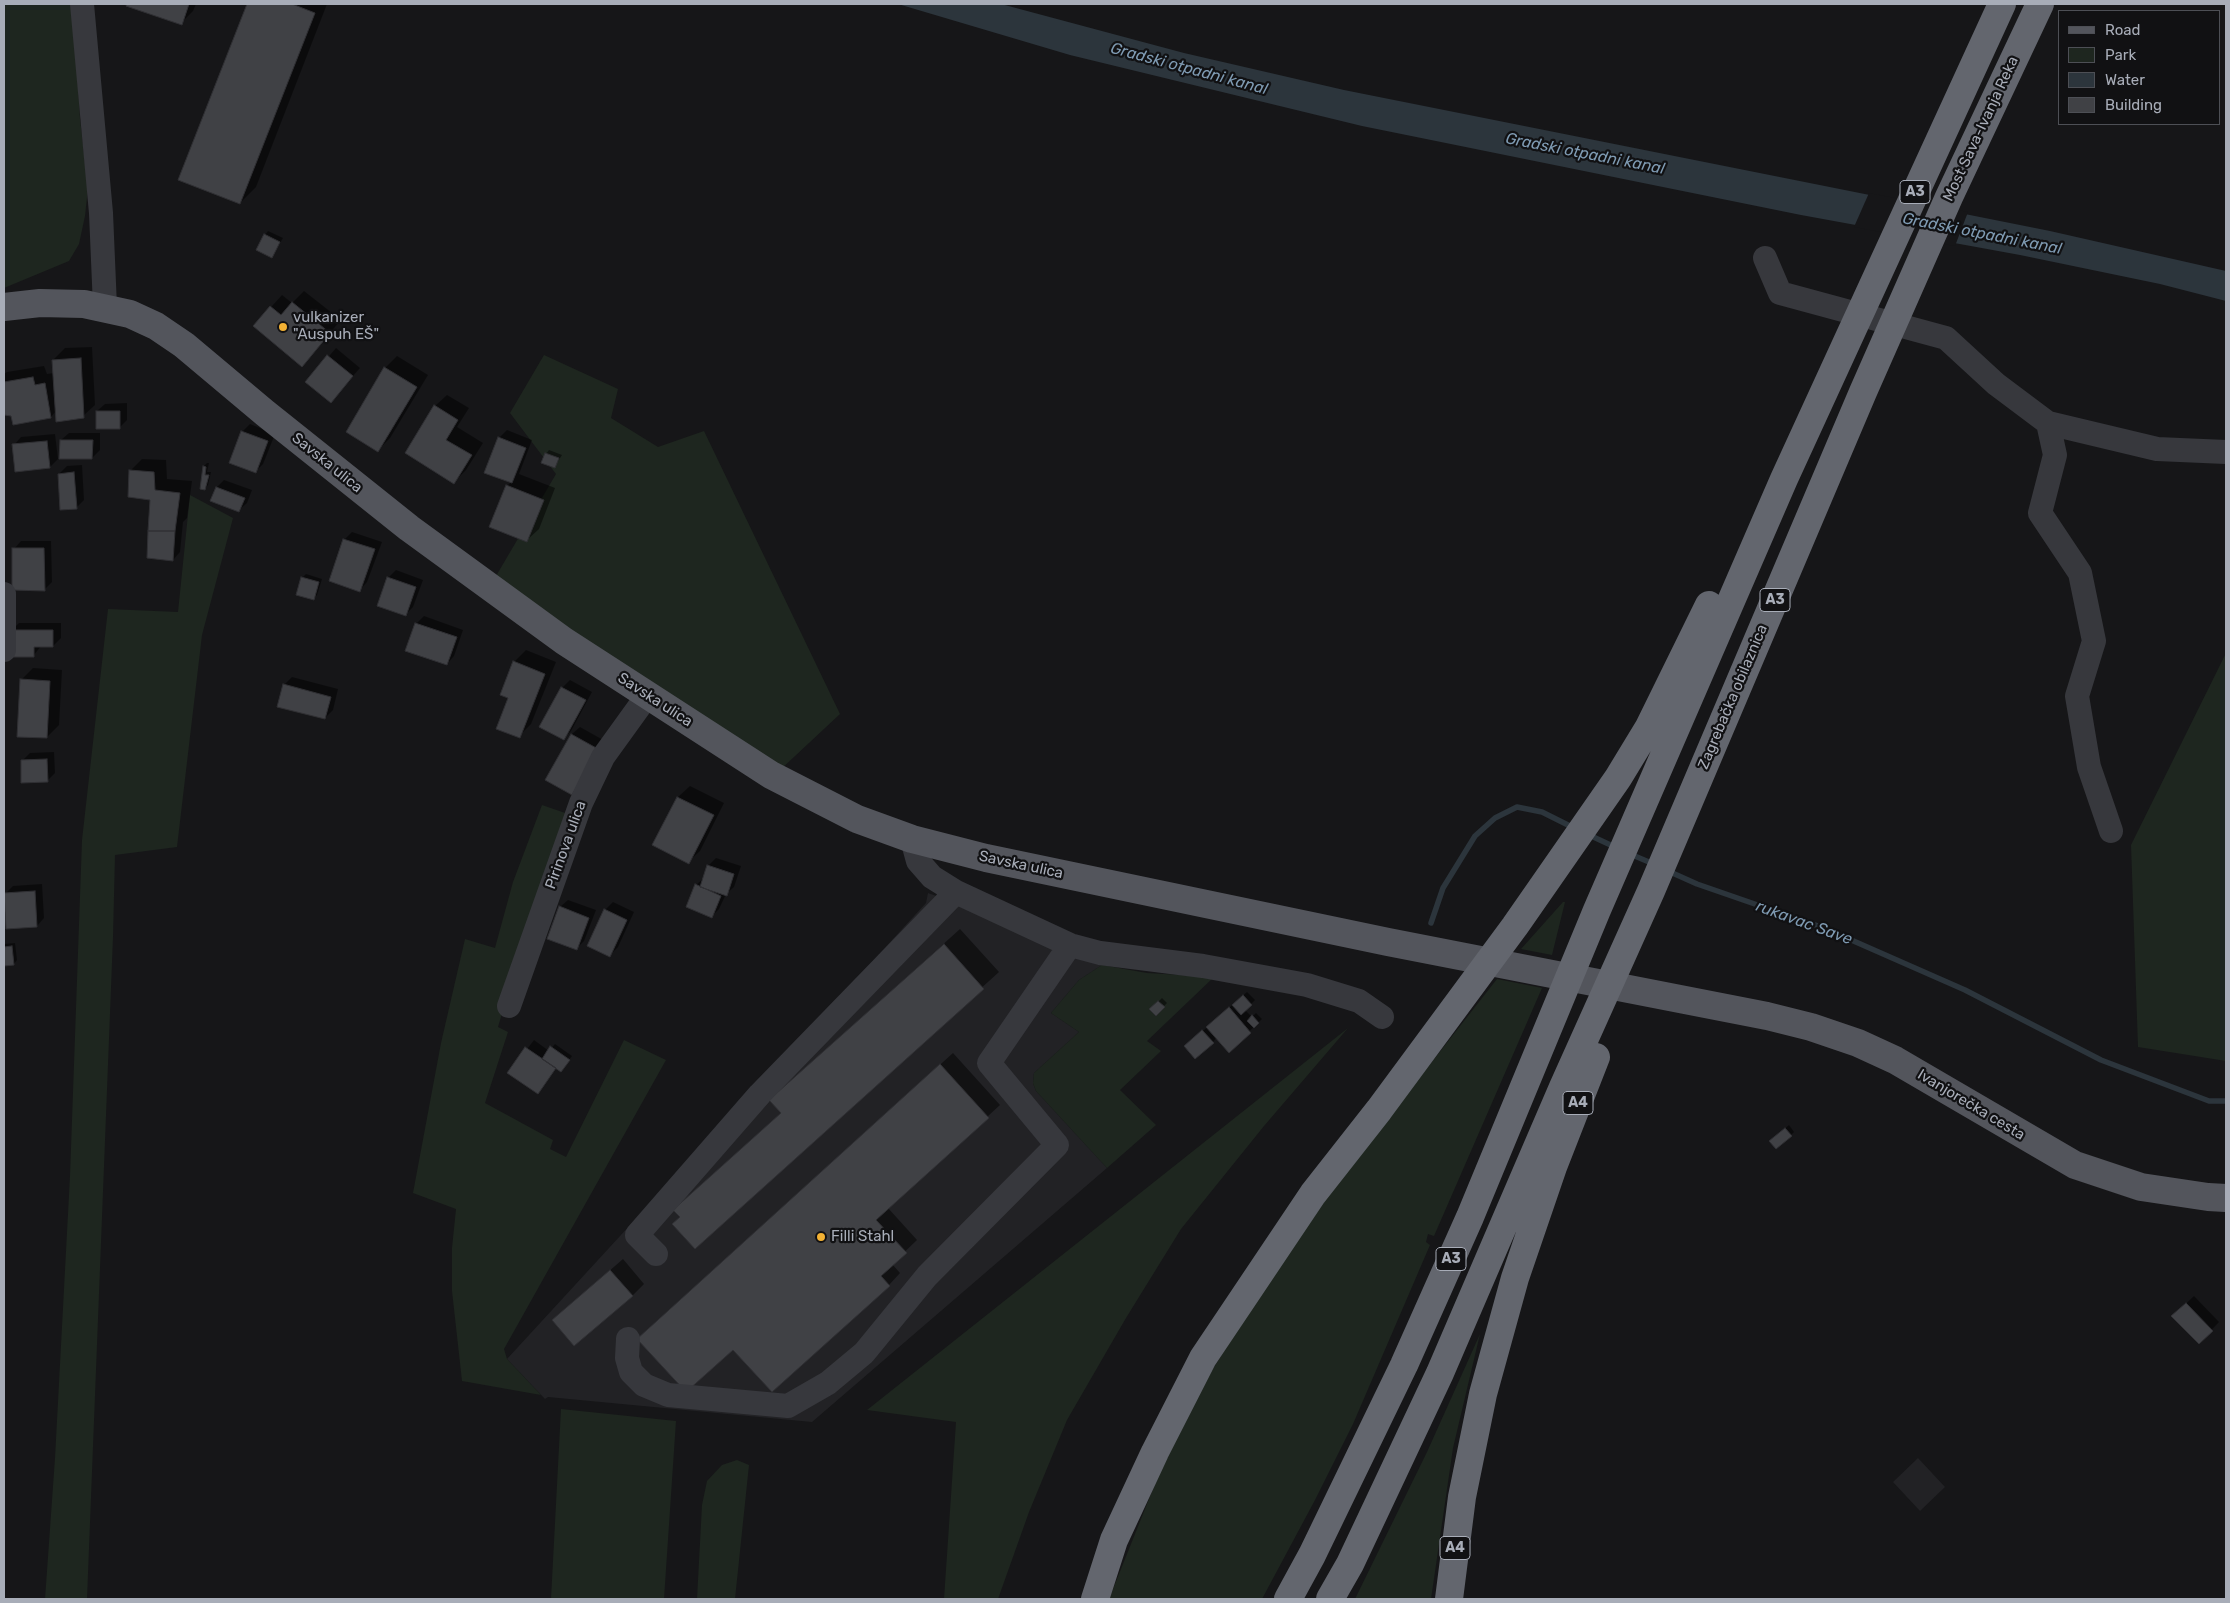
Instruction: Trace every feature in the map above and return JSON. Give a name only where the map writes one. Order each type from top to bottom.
[{"type":"highway","name":"A3","points":[[1288,1599],[1312,1555],[1411,1348],[1470,1217],[1597,910],[1784,479],[2002,4]]},
{"type":"highway","name":"Most Sava-Ivanja Reka","points":[[1863,392],[1949,196],[2040,4]]},
{"type":"highway","name":"Zagrebačka obilaznica","points":[[1640,928],[1651,891],[1863,392]]},
{"type":"highway","points":[[1094,1599],[1114,1540],[1155,1452],[1203,1358],[1313,1194],[1379,1110],[1542,888],[1618,778],[1648,727],[1757,504],[1784,479]]},
{"type":"highway","name":"A3","points":[[1330,1599],[1350,1564],[1440,1373],[1555,1104],[1640,928]]},
{"type":"highway","name":"A4","points":[[1449,1599],[1465,1478],[1483,1394],[1515,1278],[1553,1167],[1642,944],[1640,928]]},
{"type":"main road","name":"Savska ulica","points":[[4,307],[60,302],[105,307],[130,314],[156,326],[184,345],[265,413],[409,528],[564,641],[771,775],[857,819],[912,839],[995,860],[1388,942],[1717,1006]]},
{"type":"main road","name":"Ivanjorečka cesta","points":[[1717,1006],[1794,1023],[1858,1043],[1895,1060],[2075,1164],[2115,1180],[2174,1193],[2226,1198]]},
{"type":"street","points":[[82,4],[101,213],[105,307]]},
{"type":"street","points":[[1765,258],[1780,293],[1946,338],[1996,384],[2048,424],[2157,449],[2226,452]]},
{"type":"street","points":[[2048,424],[2055,455],[2040,513],[2080,573],[2094,641],[2077,696],[2088,767],[2111,831]]},
{"type":"street","points":[[4,594],[4,650]]},
{"type":"street","name":"Pirinova ulica","points":[[509,1006],[581,803],[603,757],[647,696]]},
{"type":"street","points":[[912,839],[918,861],[932,877],[956,892],[1070,945],[1100,953],[1203,966],[1307,985],[1359,1001],[1382,1017]]},
{"type":"street","points":[[656,1254],[637,1235],[760,1094],[956,892]]},
{"type":"street","points":[[628,1339],[627,1358],[631,1372],[644,1385],[668,1395],[788,1406],[828,1383],[864,1352],[927,1276],[1057,1145],[989,1063],[1070,945]]},
{"type":"shaded area","points":[[928,893],[990,915],[1102,965],[1079,980],[1051,1013],[1079,1032],[1034,1073],[1033,1083],[1036,1091],[1107,1168],[812,1422],[548,1397],[545,1399],[507,1359],[926,903]]},
{"type":"shaded area","points":[[1918,1458],[1945,1487],[1920,1511],[1893,1482]]},
{"type":"green space","points":[[4,4],[73,4],[80,119],[88,188],[79,244],[69,261],[4,288]]},
{"type":"green space","points":[[544,355],[618,389],[611,418],[658,447],[704,431],[840,714],[779,771],[647,684],[496,576],[556,474],[510,413]]},
{"type":"green space","points":[[190,495],[233,518],[202,635],[177,847],[115,855],[87,1599],[45,1599],[55,1458],[70,1176],[82,840],[108,609],[178,612]]},
{"type":"green space","points":[[2226,653],[2226,1061],[2138,1047],[2131,845]]},
{"type":"green space","points":[[542,805],[571,815],[520,952],[498,1027],[508,1032],[485,1103],[553,1140],[550,1149],[566,1157],[624,1040],[666,1060],[504,1349],[507,1359],[541,1395],[462,1381],[452,1291],[452,1248],[456,1209],[413,1193],[441,1043],[465,939],[495,948],[513,882]]},
{"type":"green space","points":[[1565,902],[1552,955],[1521,949]]},
{"type":"green space","points":[[1102,965],[1147,973],[1214,977],[1147,1041],[1161,1051],[1120,1090],[1156,1125],[1107,1168],[1036,1091],[1033,1083],[1034,1073],[1079,1032],[1051,1013],[1079,980]]},
{"type":"green space","points":[[1497,979],[1542,988],[1434,1236],[1428,1234],[1426,1242],[1430,1245],[1353,1424],[1262,1599],[1109,1599],[1157,1479],[1201,1388],[1249,1311],[1339,1180]]},
{"type":"green space","points":[[1348,1028],[1264,1126],[1181,1229],[1126,1318],[1067,1420],[1029,1512],[998,1599],[944,1599],[956,1422],[867,1410]]},
{"type":"green space","points":[[1480,1334],[1453,1448],[1431,1599],[1355,1599],[1427,1452]]},
{"type":"green space","points":[[561,1409],[676,1421],[664,1599],[551,1599]]},
{"type":"green space","points":[[737,1460],[749,1465],[735,1599],[697,1599],[702,1505],[707,1481],[722,1465]]},
{"type":"water","name":"Gradski otpadni kanal","points":[[898,4],[1001,4],[1184,53],[1344,90],[2050,231],[2226,271],[2226,301],[2160,284],[2020,255],[1801,215],[1362,126],[1070,55]]},
{"type":"pier","points":[[1869,193],[1968,212],[1955,246],[1854,227]]},
{"type":"building","points":[[127,4],[189,4],[182,25],[126,6]]},
{"type":"building","points":[[247,4],[292,4],[315,13],[240,204],[178,180]]},
{"type":"building","points":[[264,234],[280,242],[272,258],[256,250]]},
{"type":"building","points":[[292,302],[330,333],[302,367],[253,326],[270,306],[281,315]]},
{"type":"building","points":[[327,355],[353,376],[331,403],[305,382]]},
{"type":"building","points":[[81,358],[84,418],[56,422],[52,360]]},
{"type":"building","points":[[384,367],[417,387],[378,452],[346,432]]},
{"type":"building","points":[[33,377],[35,385],[45,383],[51,418],[13,425],[11,416],[4,415],[4,382]]},
{"type":"building","points":[[434,405],[458,420],[446,440],[472,455],[454,484],[405,453]]},
{"type":"building","points":[[96,411],[120,411],[120,429],[96,429]]},
{"type":"building","points":[[241,431],[268,441],[256,473],[229,463]]},
{"type":"building","points":[[498,437],[526,448],[512,483],[484,473]]},
{"type":"building","points":[[60,440],[93,440],[92,459],[59,459]]},
{"type":"building","points":[[47,441],[50,468],[15,472],[12,444]]},
{"type":"building","points":[[545,453],[559,458],[555,468],[541,463]]},
{"type":"building","points":[[203,466],[206,467],[205,475],[209,475],[205,490],[200,489]]},
{"type":"building","points":[[129,470],[154,472],[155,490],[180,493],[175,531],[148,531],[150,500],[128,497]]},
{"type":"building","points":[[74,472],[77,509],[60,510],[58,474]]},
{"type":"building","points":[[506,485],[544,500],[527,542],[489,527]]},
{"type":"building","points":[[216,487],[245,498],[239,512],[210,501]]},
{"type":"building","points":[[148,531],[175,531],[173,561],[147,558]]},
{"type":"building","points":[[343,539],[375,549],[360,592],[329,581]]},
{"type":"building","points":[[12,548],[44,548],[45,591],[12,590]]},
{"type":"building","points":[[301,577],[319,582],[314,600],[296,595]]},
{"type":"building","points":[[387,577],[416,587],[406,616],[377,606]]},
{"type":"building","points":[[415,623],[457,637],[447,665],[405,651]]},
{"type":"building","points":[[10,630],[53,630],[53,647],[34,647],[34,657],[10,657]]},
{"type":"building","points":[[513,661],[545,674],[520,738],[496,729],[508,698],[500,695]]},
{"type":"building","points":[[20,679],[50,681],[47,738],[17,737]]},
{"type":"building","points":[[283,684],[331,697],[325,719],[277,707]]},
{"type":"building","points":[[561,687],[586,700],[564,740],[539,727]]},
{"type":"building","points":[[571,734],[598,749],[572,795],[545,780]]},
{"type":"building","points":[[47,759],[48,782],[21,783],[21,760]]},
{"type":"building","points":[[677,797],[714,815],[689,864],[652,845]]},
{"type":"building","points":[[707,865],[734,874],[727,896],[700,887]]},
{"type":"building","points":[[695,884],[721,896],[712,918],[686,907]]},
{"type":"building","points":[[35,891],[37,927],[6,929],[4,893]]},
{"type":"building","points":[[559,906],[589,918],[577,950],[547,939]]},
{"type":"building","points":[[604,909],[627,920],[610,957],[587,946]]},
{"type":"building","points":[[944,944],[984,989],[695,1249],[672,1224],[680,1217],[673,1210],[781,1113],[769,1100]]},
{"type":"building","points":[[12,946],[14,965],[4,966],[4,947]]},
{"type":"building","points":[[1243,995],[1252,1005],[1241,1015],[1232,1005]]},
{"type":"building","points":[[1158,1001],[1165,1007],[1156,1016],[1149,1009]]},
{"type":"building","points":[[1229,1007],[1251,1033],[1229,1053],[1206,1027]]},
{"type":"building","points":[[1252,1015],[1259,1023],[1254,1028],[1247,1021]]},
{"type":"building","points":[[1202,1030],[1214,1043],[1195,1059],[1184,1046]]},
{"type":"building","points":[[550,1046],[570,1060],[561,1072],[542,1059]]},
{"type":"building","points":[[525,1047],[556,1068],[538,1094],[507,1073]]},
{"type":"building","name":"Filli Stahl","points":[[940,1064],[989,1118],[876,1220],[907,1253],[881,1276],[890,1286],[772,1392],[733,1350],[686,1392],[637,1339]]},
{"type":"building","points":[[1785,1128],[1792,1136],[1776,1149],[1769,1141]]},
{"type":"building","points":[[610,1270],[633,1296],[574,1346],[552,1320]]},
{"type":"building","points":[[2186,1303],[2213,1331],[2199,1344],[2171,1316]]},
{"type":"waterway","name":"rukavac Save","points":[[1431,923],[1443,888],[1475,836],[1495,818],[1517,807],[1542,812],[1574,828]]},
{"type":"waterway","name":"rukavac Save","points":[[1587,834],[1617,848]]},
{"type":"waterway","name":"rukavac Save","points":[[1630,854],[1656,865]]},
{"type":"waterway","name":"rukavac Save","points":[[1668,871],[1697,884],[1824,928],[1965,990],[2101,1060],[2209,1101],[2226,1101]]},
{"type":"place","name":"vulkanizer \"Auspuh EŠ\"","points":[[283,327]]},
{"type":"place","name":"Filli Stahl","points":[[821,1237]]}]
